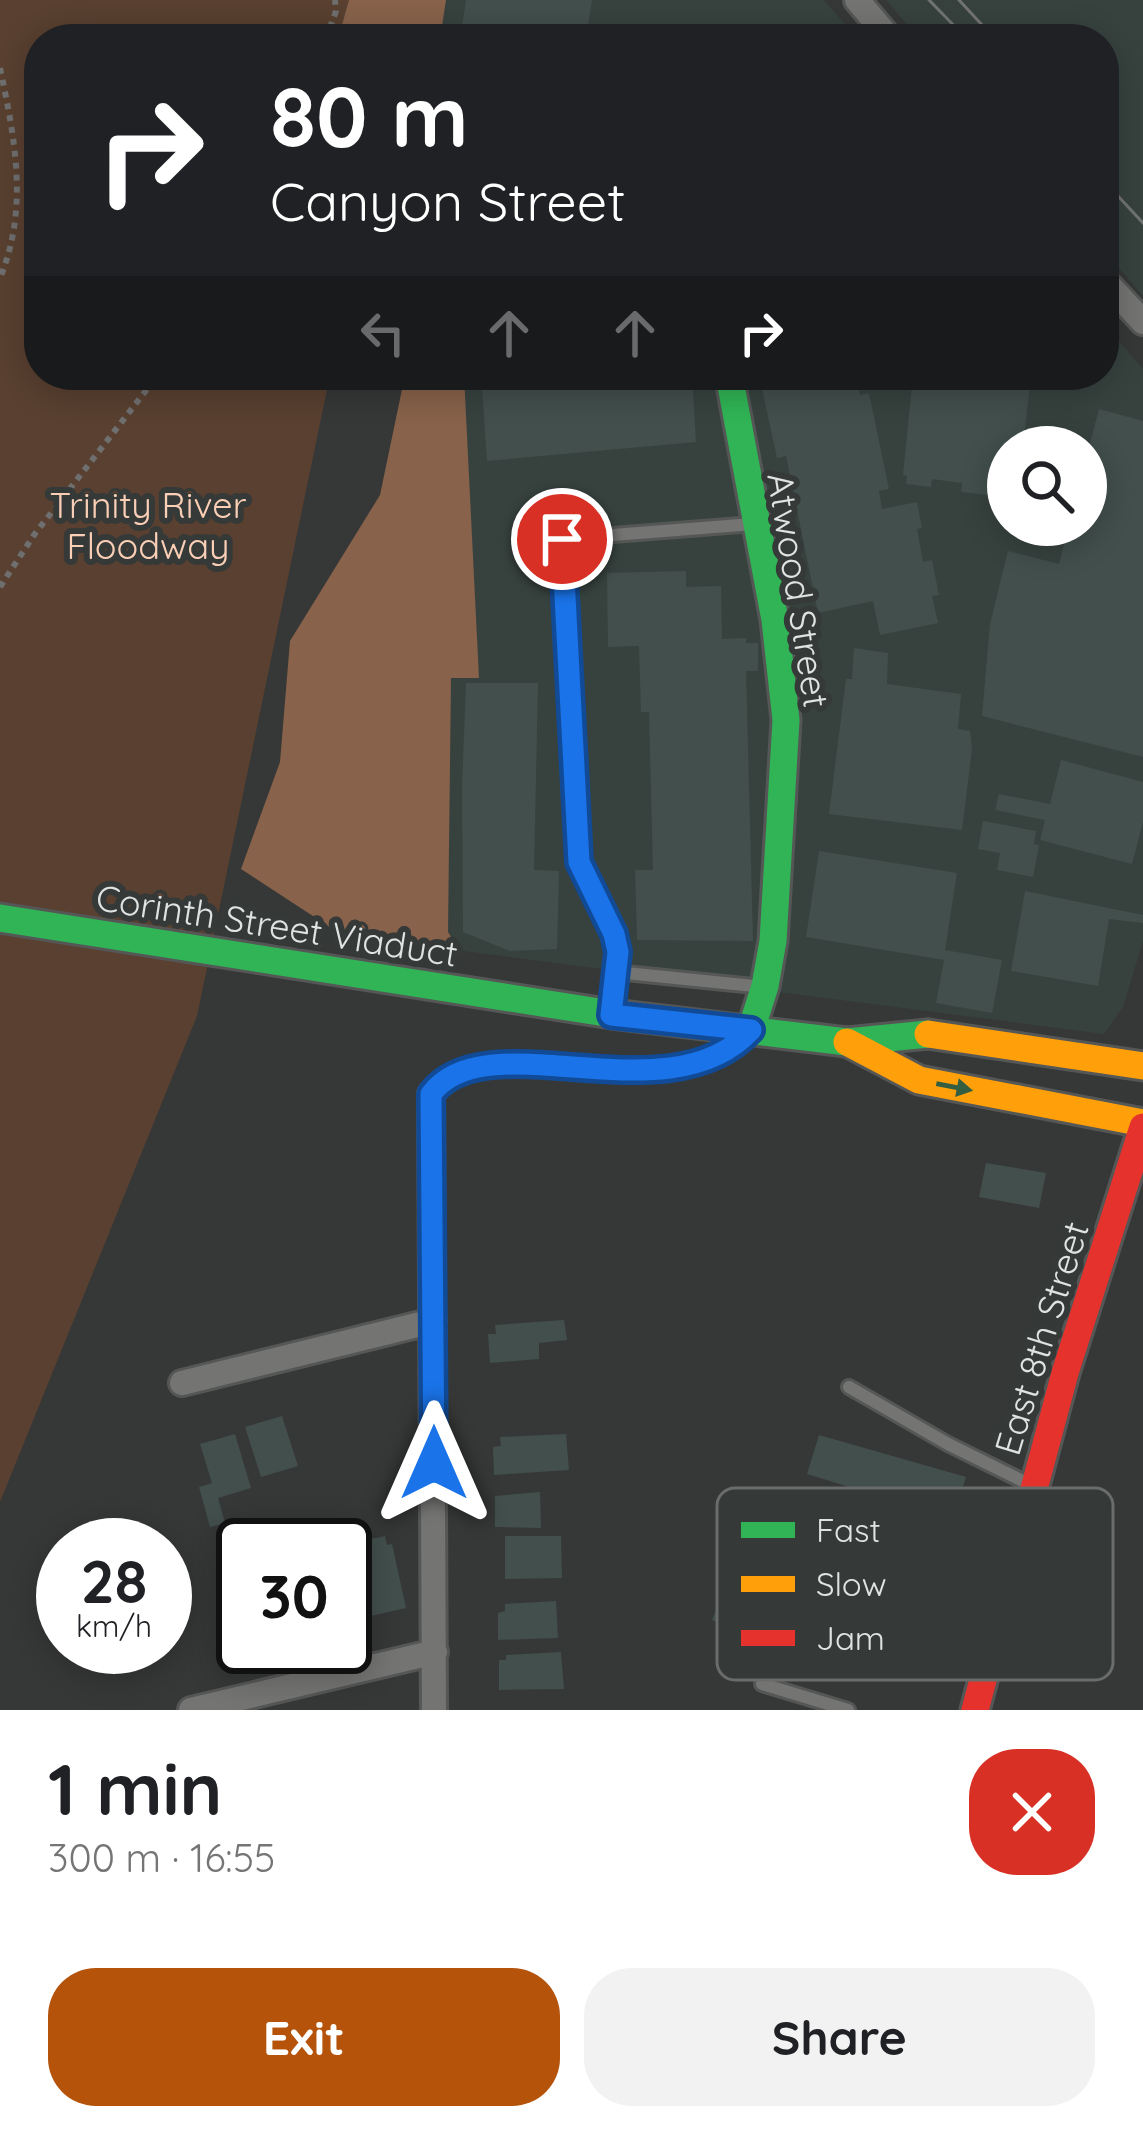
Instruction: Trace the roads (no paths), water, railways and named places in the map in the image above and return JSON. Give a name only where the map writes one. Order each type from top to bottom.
[{"type":"main road","name":"Atwood Street","points":[[732,390],[772,599],[786,706],[777,914],[767,988],[751,1030]]},
{"type":"main road","name":"Corinth Street Viaduct","points":[[0,918],[611,1015],[847,1042]]},
{"type":"main road","points":[[847,1042],[926,1034],[1143,1065],[1143,1091]]},
{"type":"main road","points":[[847,1042],[919,1080],[1143,1125]]},
{"type":"main road","name":"East 8th Street","points":[[1034,1486],[1143,1125]]},
{"type":"main road","name":"East 8th Street","points":[[975,1710],[983,1680]]},
{"type":"street","points":[[856,0],[877,24]]},
{"type":"street","points":[[1119,296],[1143,322]]},
{"type":"street","points":[[431,1094],[434,1710]]},
{"type":"street","points":[[182,1383],[433,1321]]},
{"type":"street","points":[[190,1710],[435,1652]]},
{"type":"lane","points":[[611,1015],[614,934],[579,862],[562,539],[755,524]]},
{"type":"lane","points":[[616,972],[767,988]]},
{"type":"lane","points":[[431,1094],[443,1079],[490,1064],[616,1072],[688,1066],[717,1057],[751,1030]]},
{"type":"lane","points":[[850,1387],[948,1444],[1034,1486]]},
{"type":"lane","points":[[762,1684],[848,1710]]},
{"type":"tram line","points":[[929,0],[952,24]]},
{"type":"tram line","points":[[959,0],[981,24]]},
{"type":"tram line","points":[[1119,197],[1143,223]]},
{"type":"park label","name":"Trinity River Floodway","points":[[148,524]]}]
